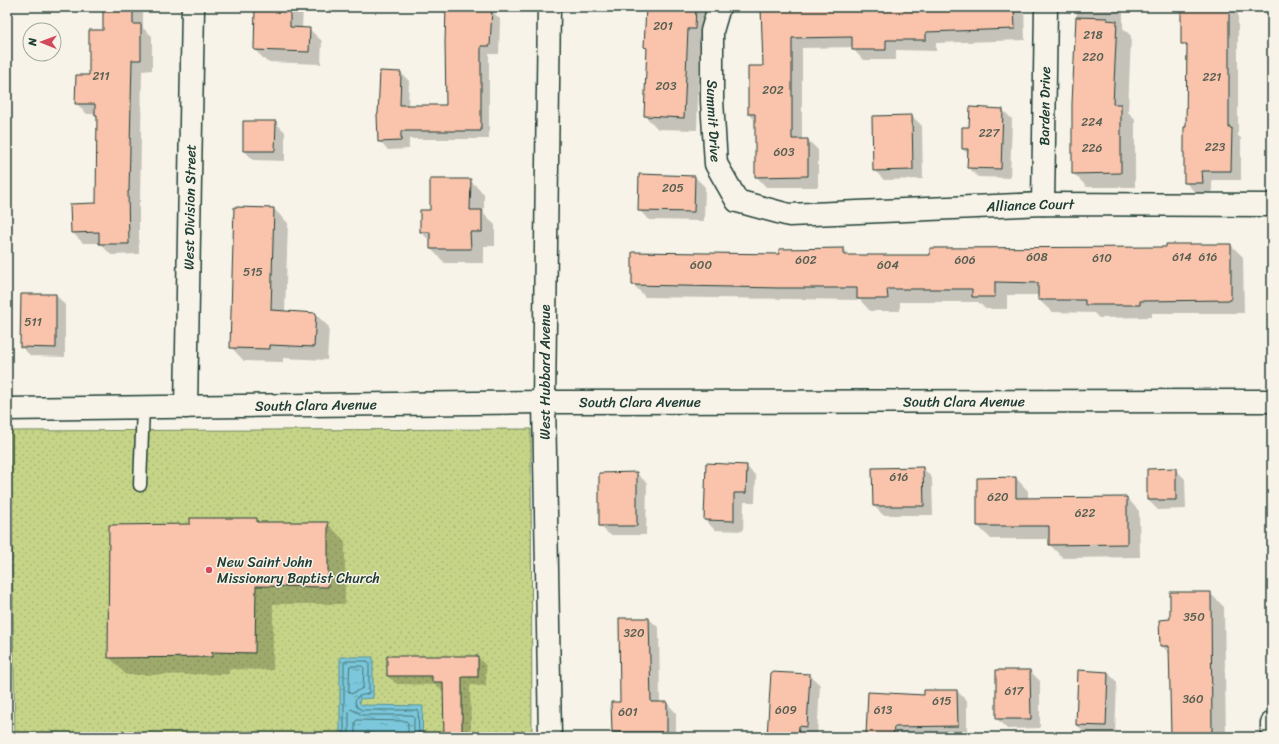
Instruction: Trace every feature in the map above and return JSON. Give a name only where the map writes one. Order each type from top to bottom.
[{"type":"street","name":"West Division Street","points":[[186,407],[193,7]]},
{"type":"street","name":"West Hubbard Avenue","points":[[549,7],[544,402],[550,737]]},
{"type":"street","name":"Summit Drive","points":[[719,7],[712,31],[712,101],[716,164],[737,201],[789,215]]},
{"type":"street","name":"Barden Drive","points":[[1043,204],[1046,7]]},
{"type":"street","name":"Alliance Court","points":[[789,215],[1043,204],[1272,205]]},
{"type":"street","name":"South Clara Avenue","points":[[7,409],[544,402],[1272,401]]},
{"type":"street","points":[[1272,723],[1272,737]]},
{"type":"lane","points":[[140,485],[143,408]]},
{"type":"green space","points":[[531,429],[532,737],[15,737],[10,431]]},
{"type":"water","points":[[340,657],[373,657],[373,698],[360,699],[359,702],[362,705],[423,706],[422,737],[340,737]]},
{"type":"building","points":[[103,7],[133,7],[133,24],[141,24],[141,60],[132,60],[128,191],[129,244],[99,244],[99,232],[71,233],[70,204],[96,203],[97,115],[95,115],[95,104],[75,104],[76,75],[89,75],[89,30],[103,30]]},
{"type":"building","points":[[255,7],[290,7],[290,27],[310,28],[309,52],[254,50]]},
{"type":"building","points":[[646,7],[696,7],[695,29],[688,29],[684,118],[644,116],[647,48],[644,47]]},
{"type":"building","points":[[761,7],[1014,7],[1015,29],[926,32],[926,40],[886,40],[886,50],[852,50],[852,37],[792,38],[792,139],[808,139],[808,176],[755,177],[755,114],[748,114],[748,66],[763,66]]},
{"type":"building","points":[[1181,7],[1229,7],[1229,128],[1232,128],[1231,171],[1202,171],[1203,183],[1184,183],[1184,127],[1186,127],[1187,44],[1181,44]]},
{"type":"building","points":[[446,8],[492,9],[490,46],[481,46],[481,131],[401,131],[401,141],[378,142],[377,114],[380,71],[401,72],[400,105],[446,105]]},
{"type":"building","points":[[1076,17],[1107,18],[1107,20],[1117,21],[1113,104],[1121,104],[1121,173],[1072,174],[1072,104]]},
{"type":"building","points":[[970,107],[1003,109],[1001,169],[967,168],[968,149],[962,149],[962,127],[969,127]]},
{"type":"building","points":[[912,115],[913,170],[873,171],[872,116]]},
{"type":"building","points":[[243,121],[276,121],[275,151],[243,151]]},
{"type":"building","points":[[639,174],[695,176],[694,212],[638,211]]},
{"type":"building","points":[[430,179],[471,179],[470,210],[482,210],[482,232],[470,232],[471,249],[430,249],[430,232],[420,232],[420,210],[430,210]]},
{"type":"building","points":[[234,207],[274,208],[271,310],[316,313],[314,347],[270,345],[270,349],[230,348]]},
{"type":"building","points":[[1166,244],[1231,244],[1231,300],[1140,301],[1140,305],[1085,305],[1085,300],[1038,300],[1038,283],[995,282],[995,297],[972,297],[972,289],[887,289],[888,299],[857,299],[857,288],[632,285],[632,252],[779,254],[779,249],[844,248],[844,255],[930,255],[930,248],[1166,247]]},
{"type":"building","points":[[21,294],[56,294],[56,348],[20,347]]},
{"type":"building","points":[[706,463],[747,465],[746,493],[734,493],[734,521],[704,520]]},
{"type":"building","points":[[923,467],[924,506],[873,506],[872,468]]},
{"type":"building","points":[[1176,468],[1176,500],[1147,500],[1147,469]]},
{"type":"building","points":[[637,472],[637,526],[599,526],[599,473]]},
{"type":"building","points":[[1016,477],[1016,498],[1127,497],[1127,544],[1049,545],[1049,526],[977,526],[977,478]]},
{"type":"building","points":[[190,518],[257,518],[257,522],[328,522],[328,587],[256,586],[255,653],[212,652],[212,657],[108,658],[109,525],[190,524]]},
{"type":"building","points":[[1170,592],[1211,592],[1212,735],[1171,735],[1169,646],[1160,646],[1159,620],[1170,619]]},
{"type":"building","points":[[619,618],[649,618],[651,702],[667,702],[667,732],[612,732],[611,702],[620,702]]},
{"type":"building","points":[[387,656],[478,656],[478,677],[462,677],[462,737],[444,737],[443,682],[432,682],[432,676],[387,676]]},
{"type":"building","points":[[996,670],[1030,670],[1031,719],[996,719]]},
{"type":"building","points":[[1078,670],[1108,672],[1106,726],[1076,725]]},
{"type":"building","points":[[771,672],[810,674],[807,727],[799,726],[798,737],[767,737]]},
{"type":"building","points":[[924,690],[957,690],[958,726],[894,727],[893,736],[866,735],[868,692],[924,695]]},
{"type":"place","name":"New Saint John Missionary Baptist Church","points":[[209,570]]}]
